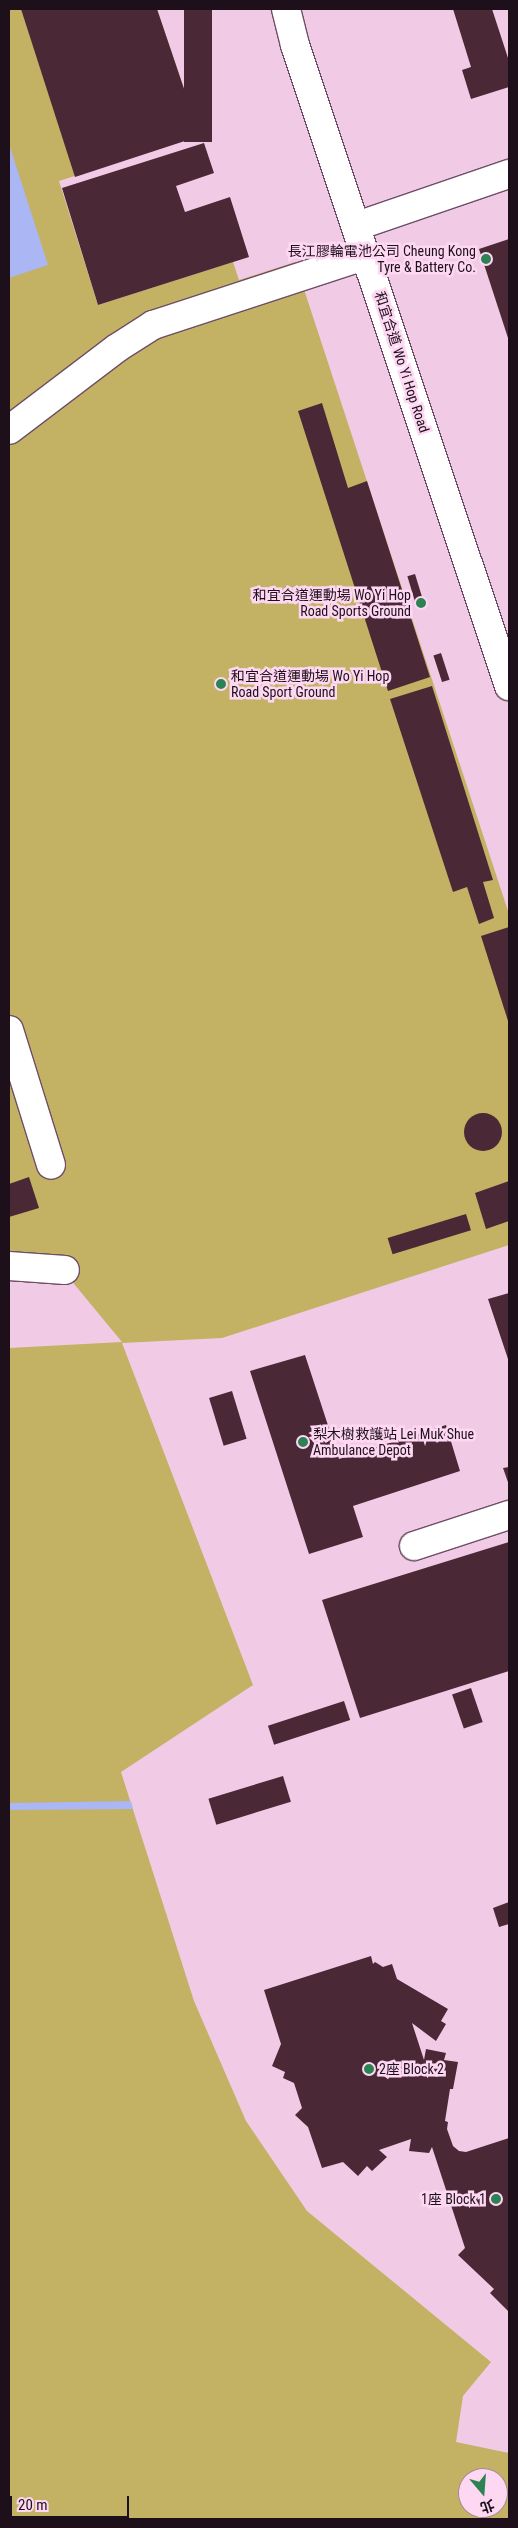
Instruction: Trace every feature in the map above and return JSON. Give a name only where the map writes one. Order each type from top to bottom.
[{"type":"main road","name":"和宜合道 Wo Yi Hop Road","points":[[286,9],[295,45],[367,255],[509,686]]},
{"type":"main road","points":[[357,226],[509,174]]},
{"type":"main road","points":[[9,430],[117,348],[153,325],[367,255]]},
{"type":"main road","points":[[9,1030],[17,1084],[51,1165]]},
{"type":"main road","points":[[9,1266],[65,1270]]},
{"type":"main road","points":[[414,1546],[509,1515]]},
{"type":"shaded area","points":[[9,9],[157,9],[200,136],[59,181],[98,305],[233,262],[239,280],[295,262],[509,914],[509,1245],[222,1338],[122,1343],[253,1685],[121,1772],[194,2001],[246,2121],[307,2211],[491,2362],[463,2396],[456,2442],[509,2453],[509,2519],[9,2519],[9,1348],[122,1342],[51,1256],[9,1252]]},
{"type":"water","points":[[9,144],[48,265],[9,278]]},
{"type":"water","points":[[131,1801],[133,1809],[9,1810],[9,1803]]},
{"type":"building","points":[[21,9],[157,9],[200,136],[75,177]]},
{"type":"building","points":[[184,9],[212,9],[212,142],[184,142]]},
{"type":"building","points":[[453,9],[492,9],[509,61],[509,87],[471,99],[462,70],[471,67]]},
{"type":"building","points":[[204,143],[214,173],[176,186],[185,212],[230,197],[249,257],[98,305],[62,188]]},
{"type":"building","points":[[509,239],[509,341],[479,249]]},
{"type":"building","points":[[322,403],[348,488],[367,481],[430,677],[388,691],[298,411]]},
{"type":"building","points":[[415,574],[423,600],[415,602],[407,576]]},
{"type":"building","points":[[441,653],[450,680],[442,682],[433,655]]},
{"type":"building","points":[[432,686],[493,880],[483,882],[494,918],[479,924],[467,887],[453,892],[390,699]]},
{"type":"building","points":[[509,927],[509,1024],[481,936]]},
{"type":"building","points":[[483,1113],[496,1119],[502,1132],[496,1145],[483,1151],[470,1145],[464,1132],[470,1119]]},
{"type":"building","points":[[29,1177],[39,1208],[9,1217],[9,1184]]},
{"type":"building","points":[[509,1181],[509,1221],[486,1229],[475,1193]]},
{"type":"building","points":[[466,1214],[471,1230],[393,1254],[388,1238]]},
{"type":"building","points":[[509,1293],[509,1362],[488,1299]]},
{"type":"building","name":"梨木樹救護站 Lei Muk Shue Ambulance Depot","points":[[305,1355],[339,1459],[446,1425],[460,1471],[353,1506],[363,1537],[309,1554],[250,1371]]},
{"type":"building","points":[[232,1391],[247,1439],[224,1446],[209,1398]]},
{"type":"building","points":[[509,1467],[509,1485],[503,1468]]},
{"type":"building","points":[[509,1542],[509,1671],[360,1718],[322,1600]]},
{"type":"building","points":[[471,1688],[483,1722],[464,1729],[452,1695]]},
{"type":"building","points":[[344,1701],[350,1720],[274,1745],[268,1726]]},
{"type":"building","points":[[283,1776],[291,1802],[216,1825],[208,1799]]},
{"type":"building","points":[[509,1902],[509,1924],[499,1927],[493,1908]]},
{"type":"building","points":[[371,1956],[373,1964],[375,1962],[383,1967],[392,1964],[397,1979],[448,2009],[441,2021],[446,2024],[436,2041],[412,2023],[424,2060],[426,2049],[446,2053],[444,2060],[458,2062],[453,2089],[450,2089],[445,2121],[448,2122],[447,2129],[453,2146],[459,2151],[466,2152],[509,2138],[509,2312],[490,2293],[494,2289],[458,2255],[465,2248],[432,2147],[429,2153],[409,2151],[411,2139],[379,2150],[387,2157],[372,2171],[367,2166],[358,2176],[343,2162],[322,2168],[308,2127],[295,2115],[302,2108],[294,2083],[283,2078],[285,2072],[272,2066],[281,2044],[264,1990]]},
{"type":"place","name":"長江膠輪電池公司 Cheung Kong Tyre & Battery Co.","points":[[486,259]]},
{"type":"place","name":"和宜合道運動場 Wo Yi Hop Road Sports Ground","points":[[421,603]]},
{"type":"place","name":"和宜合道運動場 Wo Yi Hop Road Sport Ground","points":[[221,684]]},
{"type":"place","name":"梨木樹救護站 Lei Muk Shue Ambulance Depot","points":[[303,1442]]},
{"type":"place","name":"2座 Block 2","points":[[369,2069]]},
{"type":"place","name":"1座 Block 1","points":[[496,2199]]}]
